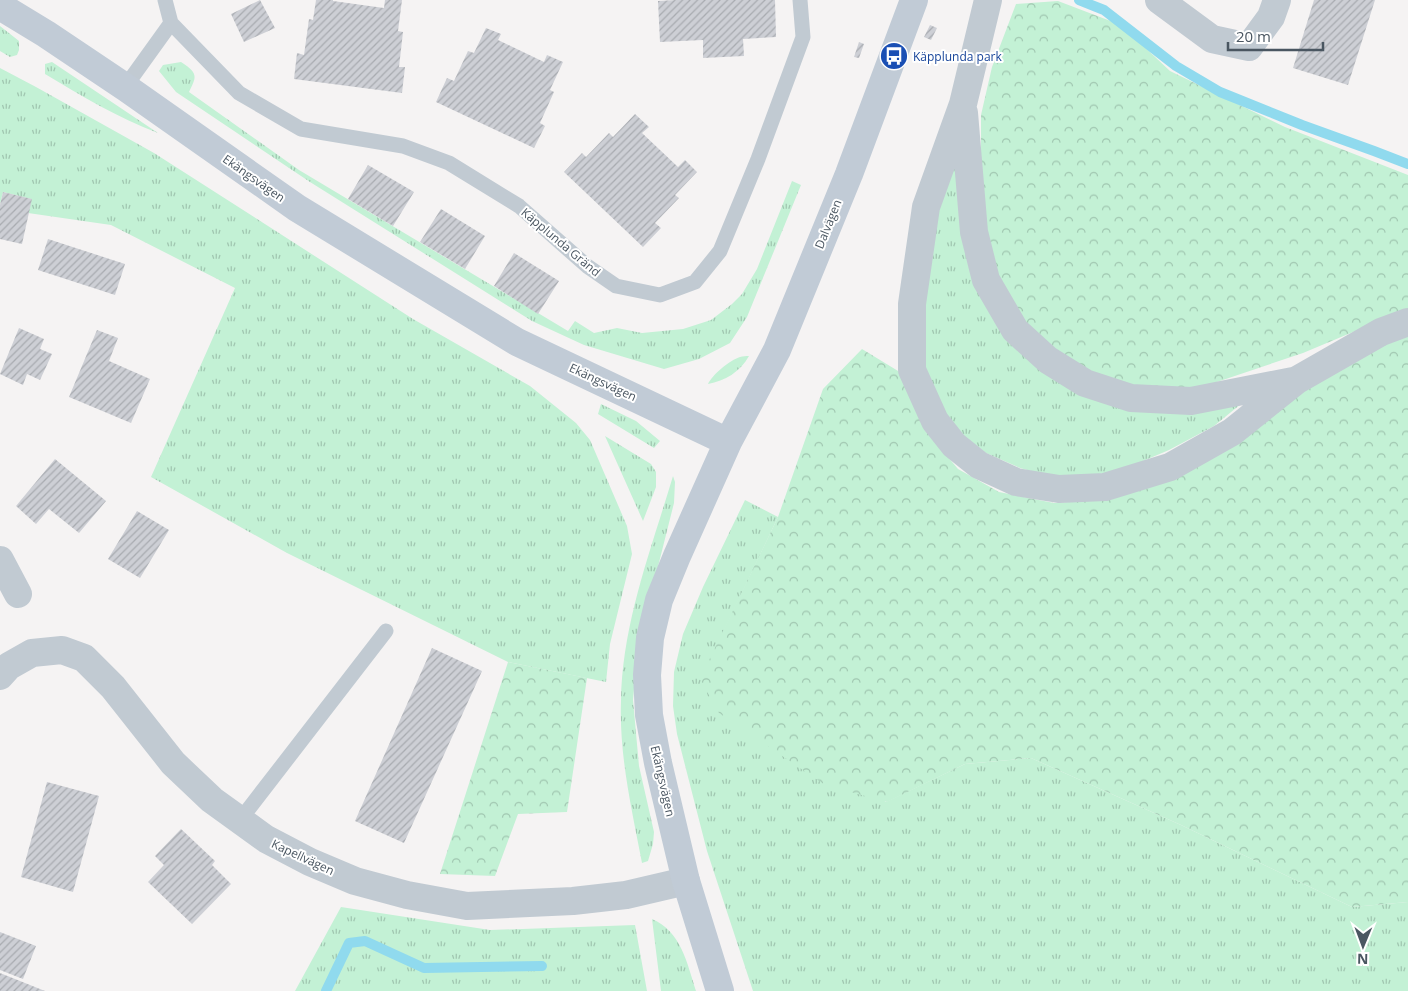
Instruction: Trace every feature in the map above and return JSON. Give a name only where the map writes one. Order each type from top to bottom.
[{"type":"street","name":"Dalvägen","points":[[728,442],[777,350],[849,174],[914,0]]},
{"type":"street","points":[[988,0],[963,104],[926,207],[912,304],[912,370],[936,420],[954,445],[979,465],[1016,482],[1059,490],[1105,487],[1170,467],[1232,432],[1297,380],[1381,332],[1408,322]]},
{"type":"street","points":[[1160,0],[1212,39],[1249,47],[1271,17],[1277,0]]},
{"type":"street","name":"Ekängsvägen","points":[[0,6],[46,34],[125,87],[297,208],[517,342],[728,442],[659,600],[650,638],[647,675],[649,715],[658,763],[686,881],[720,991]]},
{"type":"street","points":[[963,104],[974,232],[986,280],[1015,330],[1048,360],[1086,383],[1131,398],[1191,401],[1297,380]]},
{"type":"street","points":[[0,560],[18,594]]},
{"type":"street","name":"Kapellvägen","points":[[0,676],[9,666],[32,653],[62,650],[84,658],[113,687],[173,763],[212,800],[266,839],[310,862],[356,880],[406,895],[467,906],[573,901],[626,895],[686,881]]},
{"type":"lane","points":[[125,87],[171,23],[166,0]]},
{"type":"lane","name":"Käpplunda Gränd","points":[[171,23],[239,93],[301,129],[403,146],[449,163],[519,206],[587,266],[616,286],[660,295],[696,282],[720,251],[758,159],[803,38],[800,0]]},
{"type":"lane","points":[[240,820],[386,631]]},
{"type":"green space","points":[[1058,1],[1121,25],[1170,71],[1285,127],[1408,175],[1408,309],[1303,353],[1199,388],[1152,392],[1106,379],[1056,352],[1027,328],[1004,293],[987,243],[981,189],[981,115],[992,67],[1016,4]]},
{"type":"green space","points":[[0,26],[19,41],[17,55],[10,57],[0,51]]},
{"type":"green space","points":[[52,62],[158,133],[114,114],[45,74],[45,64]]},
{"type":"green space","points":[[181,62],[191,69],[194,75],[194,82],[189,92],[299,170],[568,331],[575,321],[594,333],[617,328],[642,333],[683,329],[711,320],[742,294],[757,269],[792,181],[801,185],[747,317],[730,343],[699,359],[664,369],[584,345],[532,321],[310,182],[176,92],[159,71],[163,65]]},
{"type":"green space","points":[[0,68],[154,153],[413,319],[530,386],[576,423],[590,440],[627,526],[632,554],[610,644],[606,682],[508,662],[287,553],[151,477],[235,288],[111,225],[28,213],[31,199],[3,192],[0,204]]},
{"type":"green space","points":[[958,139],[966,248],[1247,399],[1214,426],[1169,450],[1122,470],[1082,477],[1049,476],[1020,468],[986,453],[952,427],[929,385],[921,341],[934,234],[947,174]]},
{"type":"green space","points":[[1408,332],[1408,902],[1352,907],[1181,825],[1031,758],[965,764],[887,802],[825,785],[719,713],[700,679],[778,517],[823,389],[862,349],[903,374],[926,431],[958,469],[999,492],[1054,503],[1113,499]]},
{"type":"green space","points":[[749,356],[741,367],[731,375],[720,381],[708,384],[713,376],[727,364],[740,357]]},
{"type":"green space","points":[[601,404],[636,421],[660,441],[654,448],[598,414]]},
{"type":"green space","points":[[605,436],[651,464],[656,472],[656,487],[643,521]]},
{"type":"green space","points":[[673,476],[675,482],[674,503],[638,646],[633,700],[639,766],[654,832],[648,861],[642,863],[627,783],[622,742],[621,701],[623,672],[626,644],[639,587]]},
{"type":"green space","points":[[745,500],[778,517],[701,679],[886,802],[965,764],[1031,758],[1181,825],[1352,907],[1408,902],[1408,991],[753,991],[707,851],[677,734],[673,706],[674,672],[683,634],[703,587]]},
{"type":"green space","points":[[508,662],[587,678],[567,812],[518,814],[495,876],[440,874]]},
{"type":"green space","points":[[341,907],[490,930],[635,925],[647,991],[295,991]]},
{"type":"green space","points":[[652,919],[670,931],[682,949],[696,991],[661,991]]},
{"type":"building","points":[[260,0],[275,28],[244,42],[231,14]]},
{"type":"building","points":[[316,0],[333,0],[384,8],[385,0],[402,0],[398,31],[403,32],[399,67],[405,67],[402,93],[294,79],[297,53],[304,55],[309,19],[313,20]]},
{"type":"building","points":[[775,0],[776,37],[743,39],[744,56],[703,58],[703,40],[660,42],[658,1]]},
{"type":"building","points":[[1314,0],[1375,0],[1348,85],[1293,68]]},
{"type":"building","points":[[930,25],[937,28],[931,40],[924,37]]},
{"type":"building","points":[[486,28],[501,34],[498,40],[544,62],[547,55],[563,62],[550,90],[554,92],[540,123],[545,126],[534,148],[436,102],[447,78],[454,81],[468,51],[474,53]]},
{"type":"building","points":[[859,42],[864,44],[859,58],[854,57]]},
{"type":"building","points":[[635,114],[649,127],[642,133],[678,167],[685,160],[697,172],[675,195],[679,198],[655,223],[661,228],[643,247],[564,172],[582,153],[586,157],[609,133],[613,137]]},
{"type":"building","points":[[368,165],[414,192],[393,226],[348,199]]},
{"type":"building","points":[[3,192],[32,199],[22,244],[0,239],[0,205]]},
{"type":"building","points":[[441,209],[485,236],[465,269],[420,242]]},
{"type":"building","points":[[48,239],[125,264],[115,295],[38,270]]},
{"type":"building","points":[[514,253],[559,281],[538,314],[494,286]]},
{"type":"building","points":[[19,328],[44,339],[40,349],[52,354],[40,380],[27,374],[23,385],[0,374]]},
{"type":"building","points":[[97,330],[118,338],[109,361],[150,379],[131,423],[69,397]]},
{"type":"building","points":[[55,459],[106,501],[79,533],[49,509],[36,524],[16,506]]},
{"type":"building","points":[[137,511],[169,530],[140,578],[108,559]]},
{"type":"building","points":[[432,648],[482,671],[404,843],[355,821]]},
{"type":"building","points":[[47,782],[99,796],[73,892],[21,877]]},
{"type":"building","points":[[181,829],[215,861],[212,865],[231,884],[192,924],[148,882],[164,865],[155,856]]},
{"type":"building","points":[[0,932],[36,946],[23,979],[0,970]]},
{"type":"building","points":[[0,973],[45,991],[0,991]]},
{"type":"waterway","points":[[1079,0],[1104,10],[1176,66],[1220,92],[1408,164]]},
{"type":"waterway","points":[[326,991],[349,943],[365,941],[424,968],[542,966]]},
{"type":"place","name":"Käpplunda park","points":[[894,56]]}]
